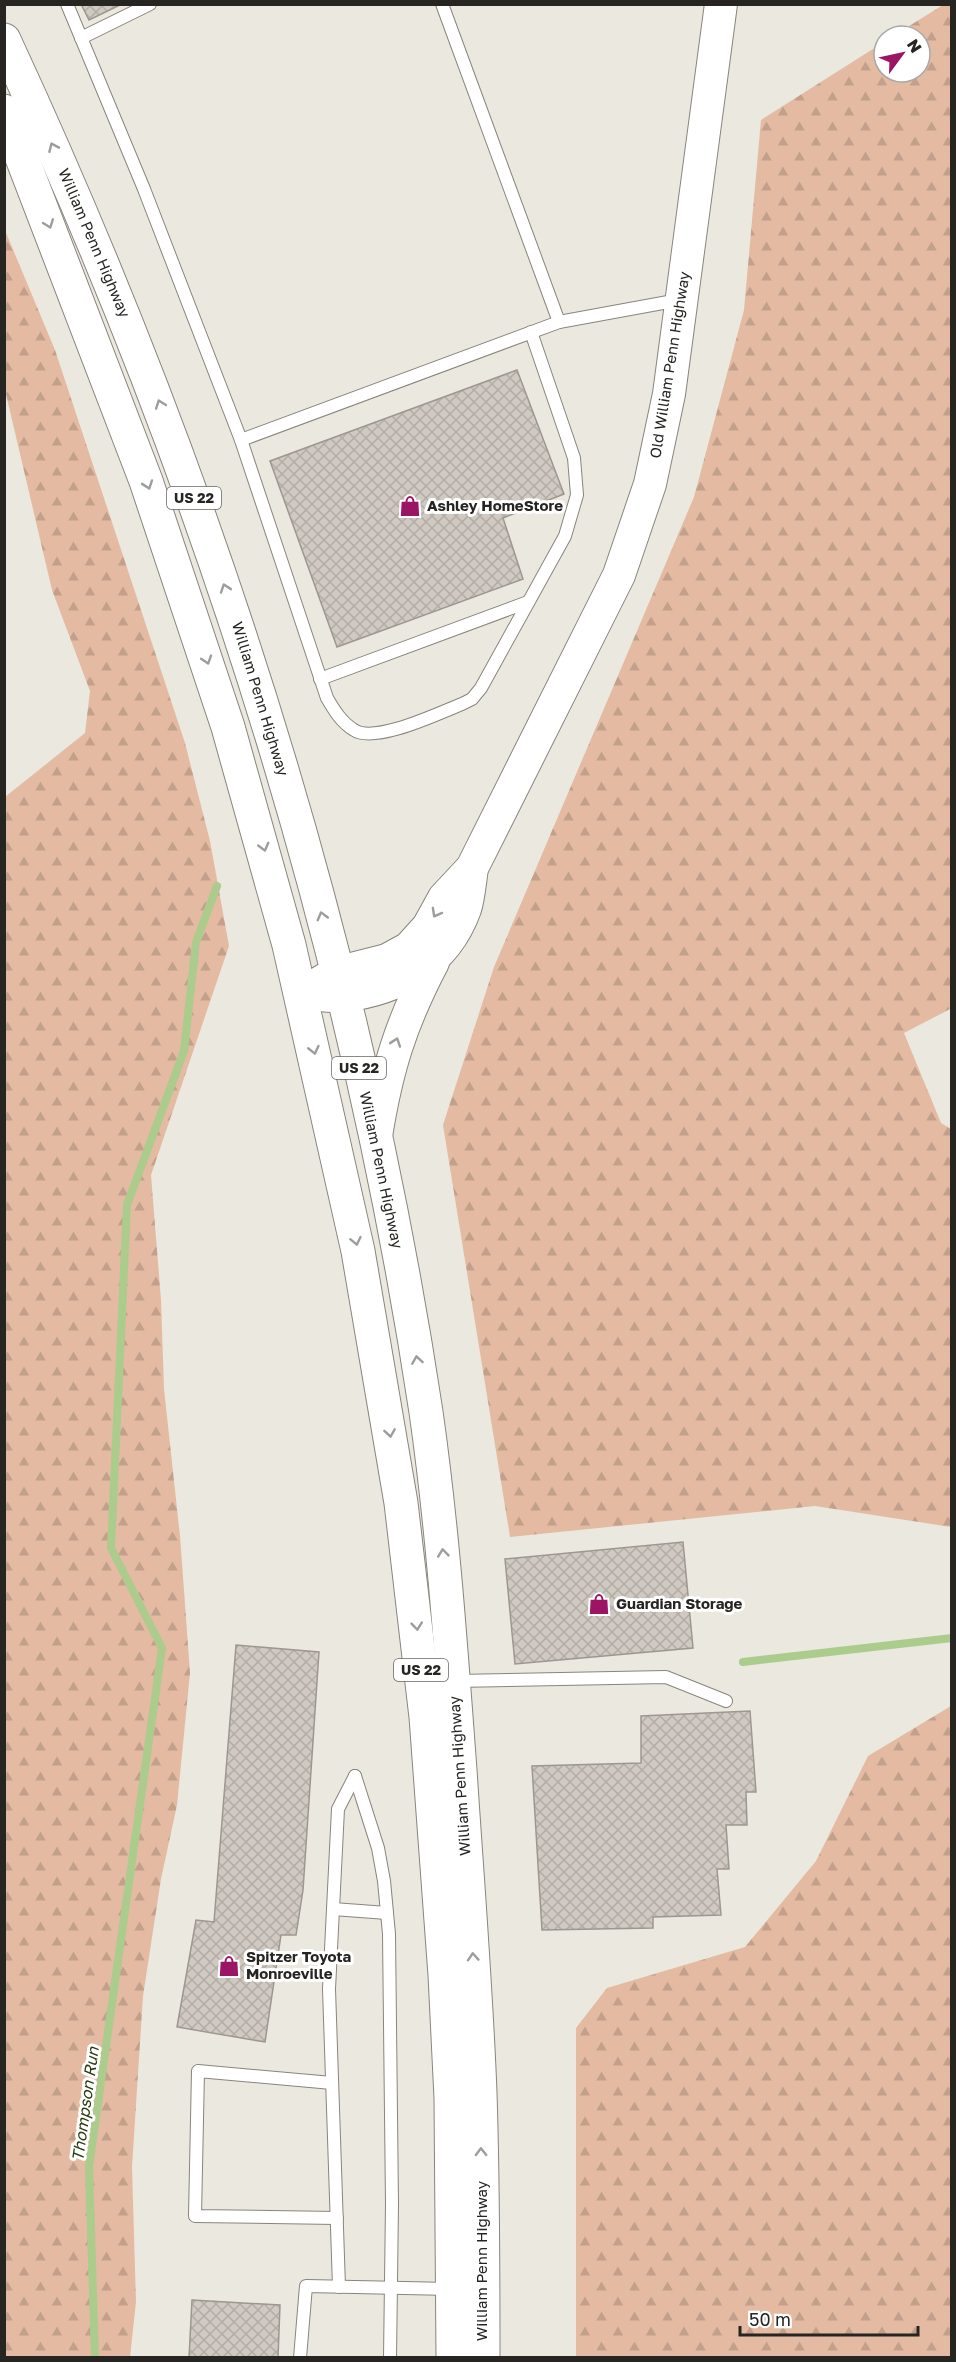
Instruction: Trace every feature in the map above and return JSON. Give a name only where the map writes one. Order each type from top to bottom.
[{"type":"highway","name":"William Penn Highway","points":[[4,40],[120,304],[184,470],[269,726],[301,836],[339,984],[375,1140],[409,1308],[426,1415],[441,1535],[474,1973],[480,2098],[483,2358]]},
{"type":"highway","name":"William Penn Highway","points":[[4,111],[101,359],[189,605],[264,846],[301,993],[360,1262],[399,1491],[415,1608],[445,1975],[451,2098],[453,2358]]},
{"type":"main road","name":"Old William Penn Highway","points":[[339,984],[409,948],[428,927],[444,898],[472,868],[619,575],[637,527],[660,440],[721,4]]},
{"type":"main road","name":"Old William Penn Highway","points":[[301,993],[339,984],[410,977],[437,955],[465,909],[472,868]]},
{"type":"main road","points":[[375,1140],[392,1055],[414,998],[437,955]]},
{"type":"lane","points":[[67,4],[144,189],[241,440],[327,698],[338,716],[356,732],[382,734],[472,699],[481,688],[564,536],[577,495],[574,458],[531,332]]},
{"type":"lane","points":[[81,38],[150,4]]},
{"type":"lane","points":[[442,4],[559,322]]},
{"type":"lane","points":[[241,440],[559,322],[681,300]]},
{"type":"lane","points":[[320,679],[528,602]]},
{"type":"lane","points":[[453,1681],[666,1677],[726,1701]]},
{"type":"lane","points":[[339,2287],[329,1989],[338,1809],[355,1776],[378,1848],[387,1913],[390,2358]]},
{"type":"lane","points":[[333,1908],[387,1913]]},
{"type":"lane","points":[[332,2083],[198,2071],[195,2216],[337,2218]]},
{"type":"lane","points":[[300,2358],[306,2286],[453,2289]]},
{"type":"green space","points":[[943,5],[952,5],[952,1008],[904,1033],[941,1123],[951,1129],[951,1527],[815,1506],[510,1537],[443,1125],[494,967],[694,497],[744,310],[761,120],[872,50],[872,84],[932,84],[932,24],[912,24]]},
{"type":"green space","points":[[4,228],[55,350],[185,743],[210,841],[229,946],[151,1175],[161,1300],[164,1389],[180,1536],[190,1673],[177,1805],[161,1879],[143,1996],[132,2167],[136,2302],[130,2357],[5,2357],[5,797],[85,733],[90,691],[52,590],[5,390]]},
{"type":"green space","points":[[951,1706],[951,2357],[576,2357],[576,2028],[607,1988],[745,1947],[816,1861],[868,1756]]},
{"type":"building","points":[[81,4],[122,4],[89,20]]},
{"type":"building","name":"Ashley HomeStore","points":[[517,370],[564,494],[503,518],[523,579],[337,647],[270,461]]},
{"type":"building","name":"Guardian Storage","points":[[683,1542],[693,1648],[515,1664],[505,1559]]},
{"type":"building","points":[[236,1645],[319,1652],[303,1890],[296,1935],[281,1935],[265,2042],[177,2027],[196,1920],[214,1922]]},
{"type":"building","points":[[750,1711],[756,1792],[746,1792],[747,1825],[726,1825],[729,1869],[717,1869],[721,1915],[653,1917],[653,1928],[542,1930],[532,1766],[641,1763],[641,1716]]},
{"type":"building","points":[[192,2300],[280,2305],[278,2358],[189,2358]]},
{"type":"waterway","name":"Thompson Run","points":[[95,2358],[89,2167],[162,1648],[111,1548],[127,1205],[184,1051],[196,942],[217,886]]},
{"type":"waterway","points":[[743,1662],[952,1638]]},
{"type":"place","name":"Ashley HomeStore","points":[[410,506]]},
{"type":"place","name":"Guardian Storage","points":[[599,1604]]},
{"type":"place","name":"Spitzer Toyota Monroeville","points":[[229,1966]]}]
